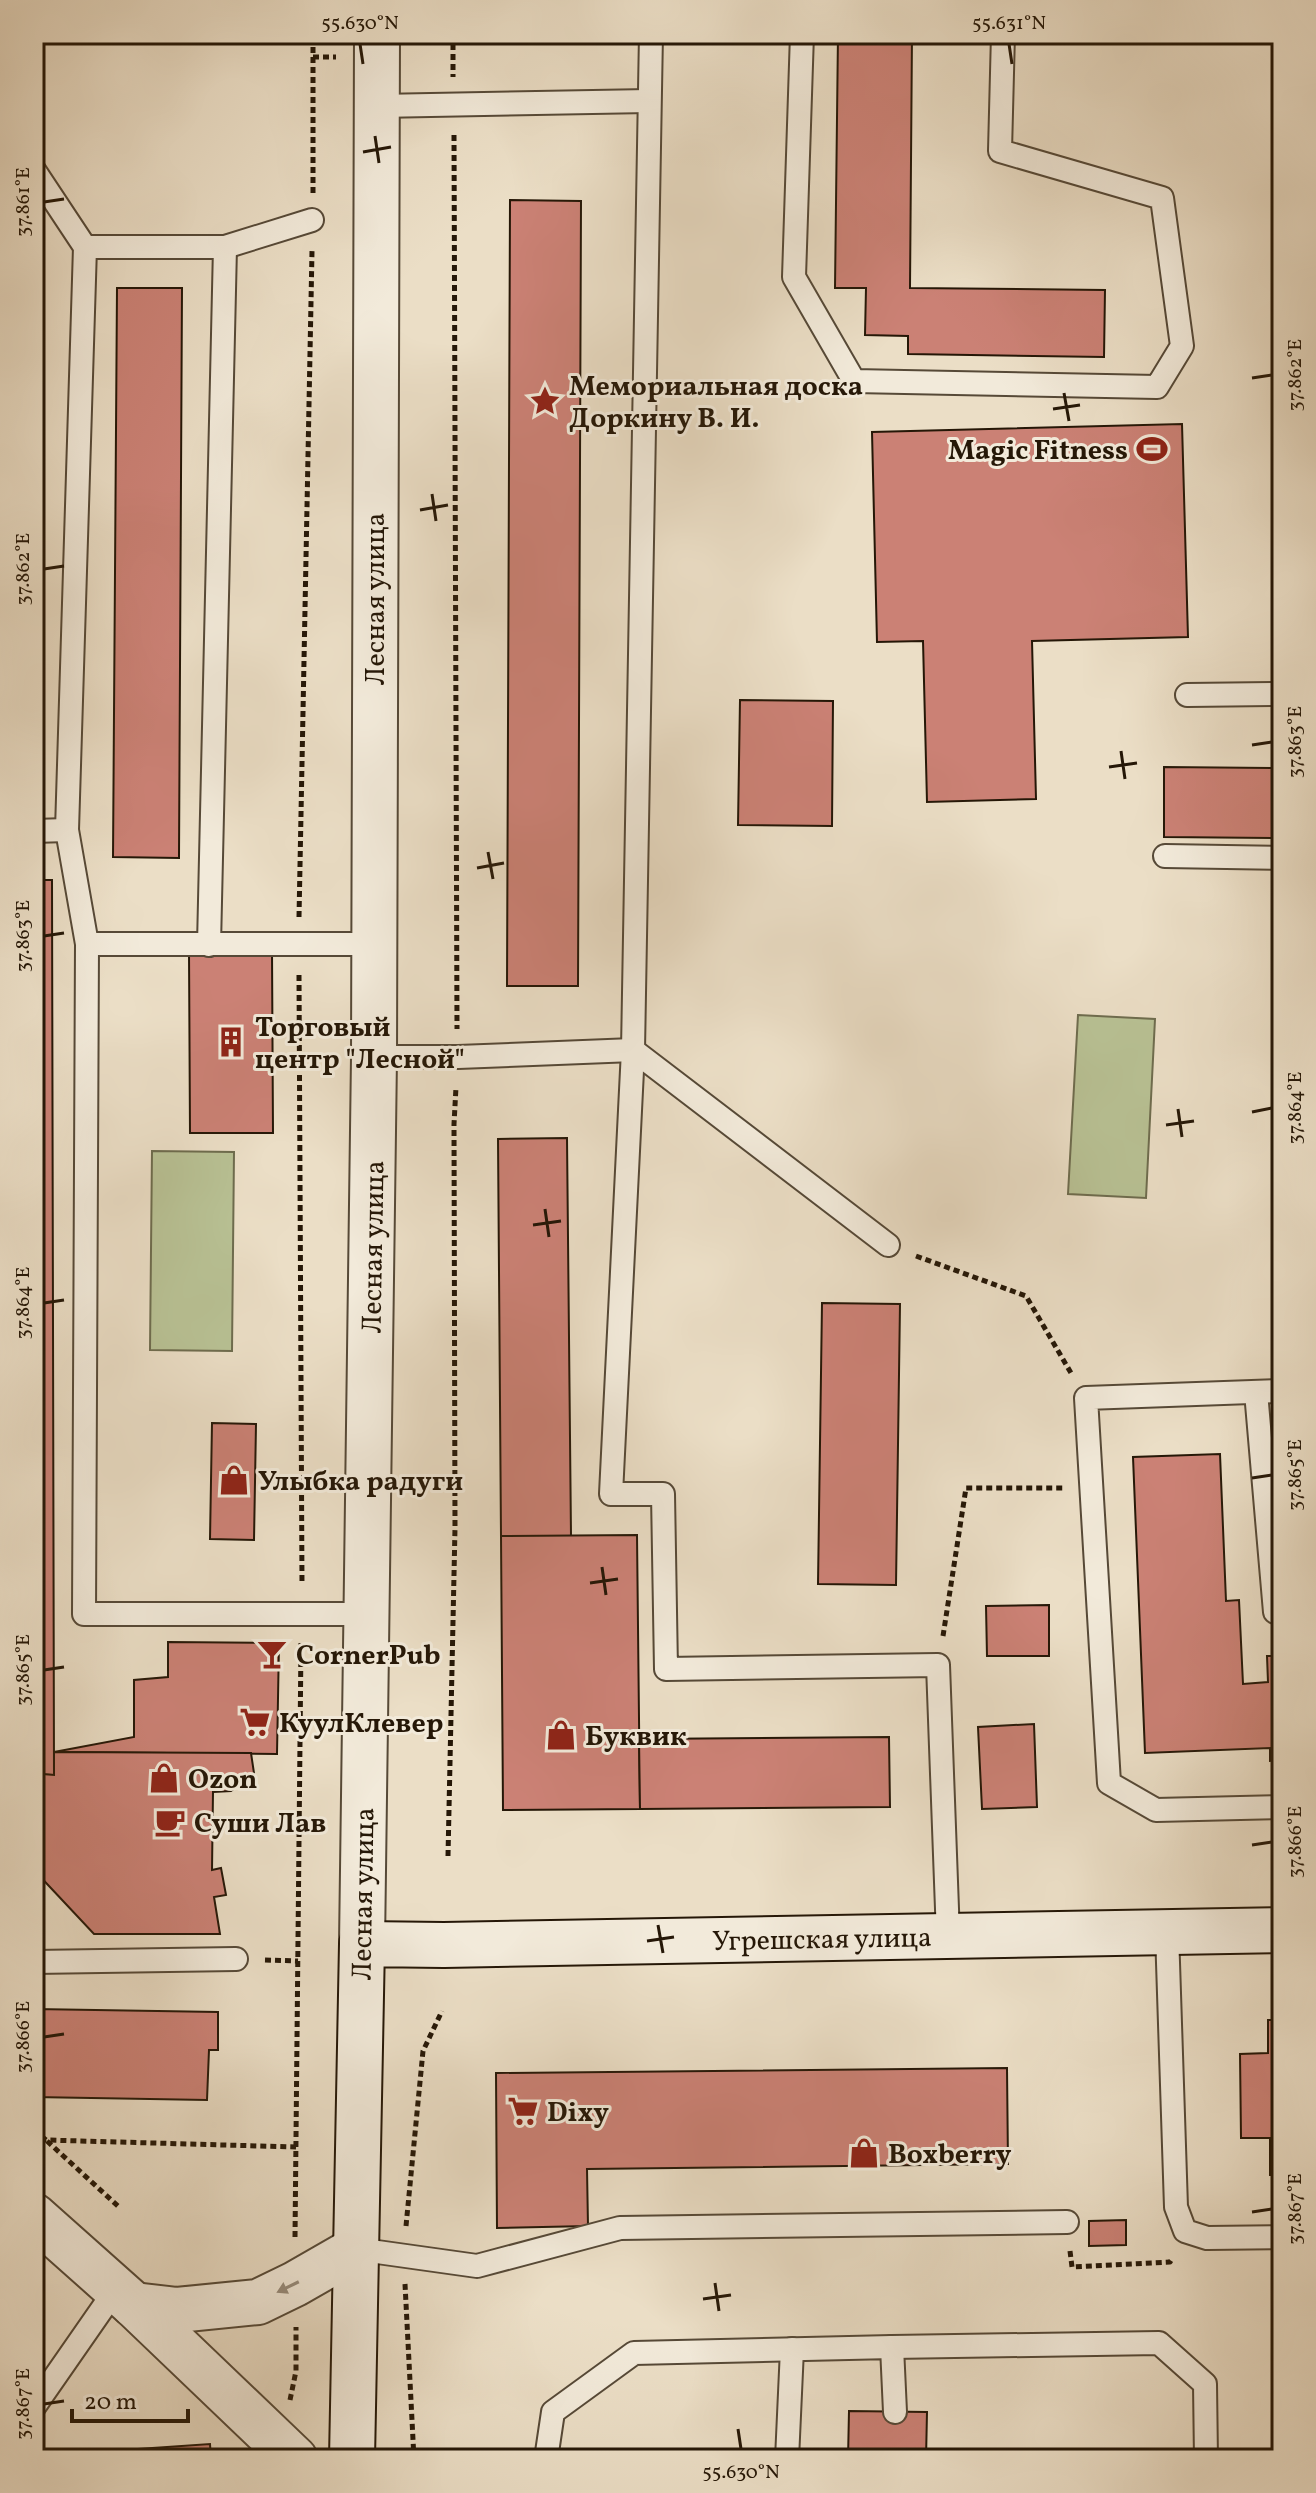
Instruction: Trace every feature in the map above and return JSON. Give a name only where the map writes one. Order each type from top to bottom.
[{"type":"street","name":"Лесная улица","points":[[352,2459],[368,1614],[378,106],[362,46]]},
{"type":"street","name":"Угрешская улица","points":[[362,1944],[460,1945],[1282,1930]]},
{"type":"street","points":[[34,2216],[288,2451]]},
{"type":"street","points":[[125,2297],[177,2310],[258,2302],[356,2249]]},
{"type":"lane","points":[[651,34],[633,1050],[611,1494],[663,1494],[666,1669],[938,1665],[948,1936]]},
{"type":"lane","points":[[802,34],[794,277],[854,381],[1157,387],[1182,346],[1162,198],[1000,151],[1003,34]]},
{"type":"lane","points":[[378,106],[649,101]]},
{"type":"lane","points":[[34,170],[85,247],[67,830],[87,944],[84,1614],[368,1614]]},
{"type":"lane","points":[[85,247],[225,247],[312,220]]},
{"type":"lane","points":[[209,945],[225,247]]},
{"type":"lane","points":[[1187,695],[1282,694]]},
{"type":"lane","points":[[34,831],[67,830]]},
{"type":"lane","points":[[1165,856],[1282,858]]},
{"type":"lane","points":[[87,944],[373,944]]},
{"type":"lane","points":[[374,1057],[633,1050],[888,1245]]},
{"type":"lane","points":[[1282,1391],[1086,1398],[1109,1783],[1156,1810],[1282,1807]]},
{"type":"lane","points":[[1256,1392],[1275,1612],[1282,1612]]},
{"type":"lane","points":[[1167,1932],[1176,2207],[1185,2231],[1207,2238],[1282,2237]]},
{"type":"lane","points":[[34,1962],[236,1959]]},
{"type":"lane","points":[[356,2249],[477,2266],[620,2228],[1067,2222]]},
{"type":"lane","points":[[34,2407],[125,2297]]},
{"type":"lane","points":[[546,2459],[553,2412],[634,2353],[1159,2343],[1205,2384],[1206,2459]]},
{"type":"lane","points":[[892,2347],[895,2412]]},
{"type":"lane","points":[[787,2459],[792,2349]]},
{"type":"path","points":[[288,2451],[296,2371],[302,1615],[298,944],[313,34]]},
{"type":"path","points":[[448,1856],[455,1528],[454,1124],[458,1057],[453,34]]},
{"type":"path","points":[[313,57],[362,46]]},
{"type":"path","points":[[888,1245],[1026,1296],[1086,1398]]},
{"type":"path","points":[[938,1665],[966,1488],[1092,1487]]},
{"type":"path","points":[[34,2130],[119,2207]]},
{"type":"path","points":[[46,2140],[296,2147]]},
{"type":"path","points":[[1099,2267],[1170,2262]]},
{"type":"green space","points":[[1078,1015],[1155,1019],[1146,1198],[1068,1194]]},
{"type":"green space","points":[[152,1151],[234,1152],[232,1351],[150,1350]]},
{"type":"building","points":[[511,34],[587,34],[586,39],[511,38]]},
{"type":"building","points":[[838,34],[912,34],[910,288],[1105,290],[1104,357],[908,354],[908,336],[865,335],[866,288],[835,288]]},
{"type":"building","points":[[510,200],[581,201],[578,986],[507,986]]},
{"type":"building","points":[[117,288],[182,288],[179,858],[113,857]]},
{"type":"building","points":[[1182,424],[1188,637],[1032,641],[1036,799],[927,802],[923,641],[877,642],[872,432]]},
{"type":"building","points":[[740,700],[833,701],[832,826],[738,825]]},
{"type":"building","points":[[1164,767],[1282,768],[1282,838],[1164,837]]},
{"type":"building","points":[[34,880],[52,880],[54,1775],[34,1774]]},
{"type":"building","name":"Торговый центр \"Лесной\"","points":[[189,951],[272,951],[273,1133],[190,1133]]},
{"type":"building","points":[[567,1138],[571,1536],[501,1536],[498,1139]]},
{"type":"building","points":[[822,1303],[900,1304],[896,1585],[818,1584]]},
{"type":"building","points":[[212,1423],[256,1424],[254,1540],[210,1539]]},
{"type":"building","points":[[1220,1454],[1226,1601],[1239,1600],[1243,1684],[1268,1682],[1267,1656],[1282,1656],[1282,1760],[1270,1761],[1270,1748],[1145,1753],[1133,1457]]},
{"type":"building","points":[[637,1535],[640,1809],[503,1810],[501,1536]]},
{"type":"building","points":[[1049,1605],[1049,1656],[987,1656],[986,1606]]},
{"type":"building","points":[[168,1642],[279,1643],[277,1754],[54,1752],[134,1737],[134,1680],[168,1677]]},
{"type":"building","points":[[1034,1724],[1037,1807],[982,1809],[978,1727]]},
{"type":"building","points":[[889,1737],[890,1807],[640,1809],[639,1739]]},
{"type":"building","points":[[54,1752],[251,1753],[254,1773],[231,1791],[213,1792],[212,1870],[221,1868],[226,1895],[214,1897],[220,1934],[94,1934],[34,1870],[34,1821],[42,1821],[42,1774],[54,1775]]},
{"type":"building","points":[[34,2009],[218,2012],[218,2050],[209,2050],[207,2100],[34,2097]]},
{"type":"building","points":[[1268,2020],[1282,2020],[1282,2175],[1270,2175],[1270,2138],[1241,2138],[1240,2054],[1268,2053]]},
{"type":"building","points":[[1007,2068],[1008,2164],[587,2169],[588,2226],[497,2228],[496,2073]]},
{"type":"building","points":[[1126,2220],[1126,2245],[1089,2246],[1089,2221]]},
{"type":"building","points":[[849,2411],[927,2412],[926,2459],[848,2459]]},
{"type":"building","points":[[210,2444],[211,2459],[125,2459],[124,2450]]},
{"type":"place","name":"Мемориальная доска Доркину В. И.","points":[[545,401]]},
{"type":"place","name":"Magic Fitness","points":[[1152,449]]},
{"type":"place","name":"Торговый центр \"Лесной\"","points":[[231,1042]]},
{"type":"place","name":"Улыбка радуги","points":[[234,1480]]},
{"type":"place","name":"CornerPub","points":[[272,1654]]},
{"type":"place","name":"КуулКлевер","points":[[255,1722]]},
{"type":"place","name":"Буквик","points":[[561,1735]]},
{"type":"place","name":"Ozon","points":[[164,1778]]},
{"type":"place","name":"Суши Лав","points":[[170,1822]]},
{"type":"place","name":"Dixy","points":[[523,2111]]},
{"type":"place","name":"Boxberry","points":[[864,2153]]}]
